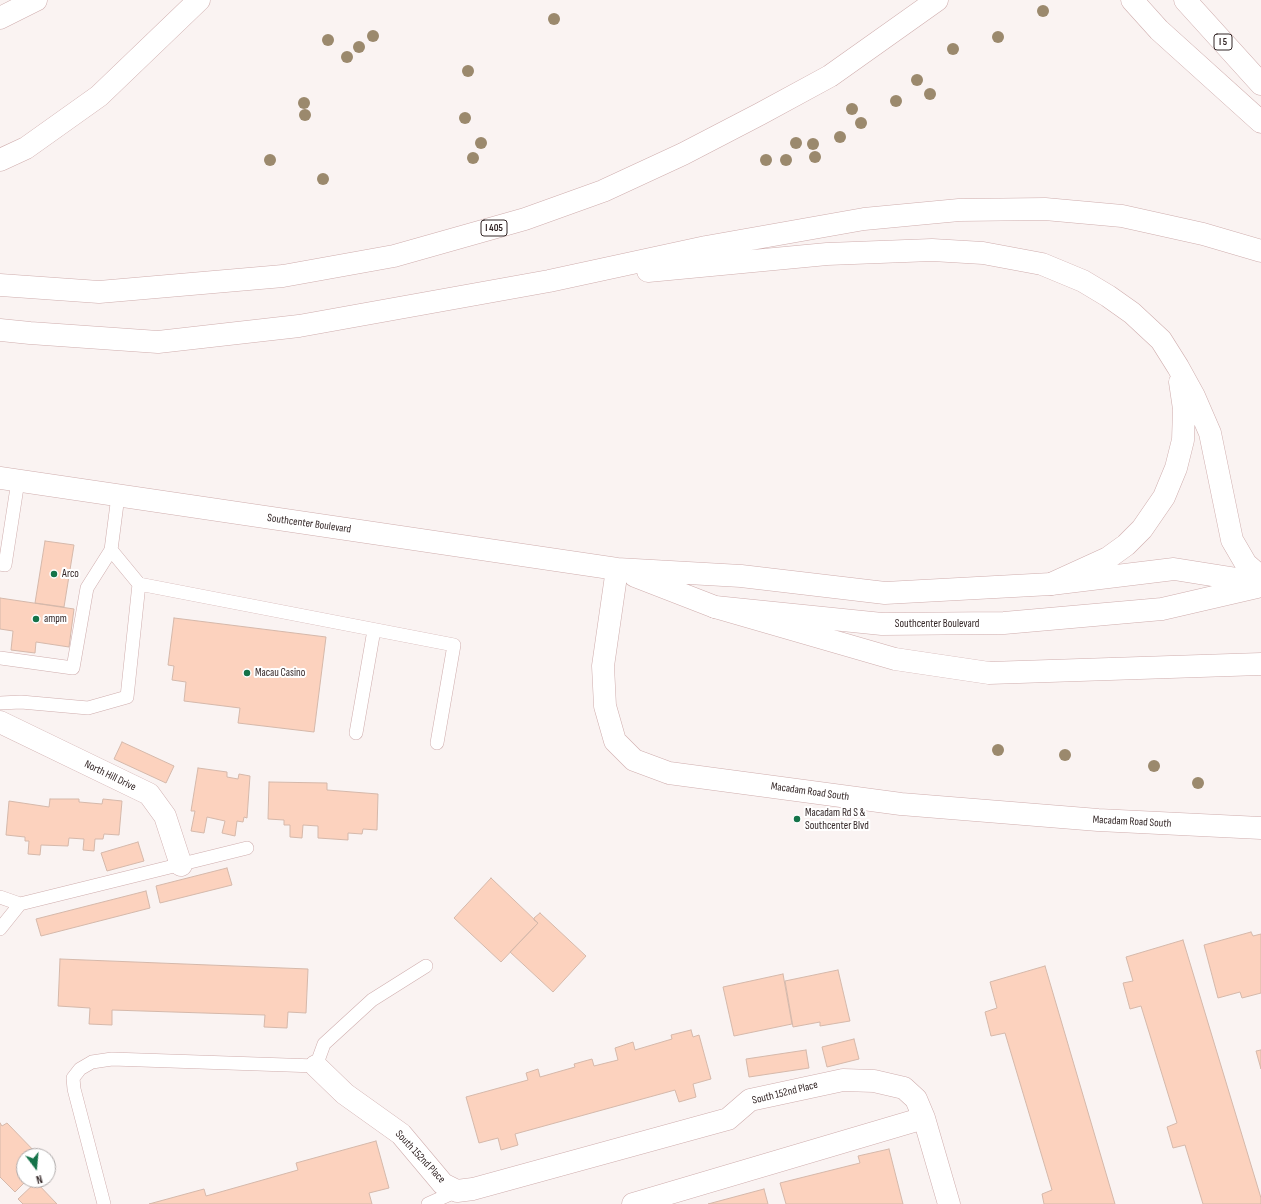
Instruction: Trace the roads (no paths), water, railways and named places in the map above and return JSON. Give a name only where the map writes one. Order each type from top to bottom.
[{"type":"main road","points":[[0,18],[36,0]]},
{"type":"main road","points":[[0,160],[26,148],[99,96],[199,0]]},
{"type":"main road","name":"I 405","points":[[0,285],[99,292],[283,276],[394,256],[525,220],[603,191],[682,154],[760,114],[830,76],[937,0]]},
{"type":"main road","points":[[1132,0],[1159,30],[1261,122]]},
{"type":"main road","name":"I 5","points":[[1185,0],[1261,84]]},
{"type":"main road","points":[[0,330],[30,334],[158,342],[299,326],[549,281],[706,246],[857,220],[959,210],[1045,209],[1122,216],[1203,234],[1261,251]]},
{"type":"main road","points":[[549,281],[827,254],[932,250],[983,253],[1042,264],[1083,281],[1132,313],[1161,340],[1178,367],[1194,396],[1210,433],[1232,540],[1246,564],[1261,577]]},
{"type":"main road","points":[[1051,584],[1108,558],[1126,545],[1142,529],[1164,497],[1176,468],[1183,440],[1184,409],[1178,367]]},
{"type":"main road","name":"Southcenter Boulevard","points":[[9,479],[618,569],[741,576],[885,593],[1051,584],[1174,569],[1261,584]]},
{"type":"main road","name":"Southcenter Boulevard","points":[[618,569],[716,607],[882,624],[1004,624],[1162,609],[1261,584]]},
{"type":"main road","name":"Macadam Road South","points":[[618,569],[603,666],[605,706],[615,741],[634,760],[669,773],[901,804],[1098,820],[1261,828]]},
{"type":"main road","points":[[716,607],[895,659],[989,673],[1261,664]]},
{"type":"main road","name":"North Hill Drive","points":[[0,722],[149,794],[165,816],[181,865]]},
{"type":"main road","name":"South 152nd Place","points":[[316,1066],[345,1094],[401,1134],[443,1184],[457,1191],[473,1189],[728,1119],[750,1100],[843,1080],[874,1080],[904,1088],[916,1099],[924,1118],[949,1204]]},
{"type":"main road","points":[[633,1204],[924,1118]]},
{"type":"lane","points":[[0,564],[5,565],[9,479]]},
{"type":"lane","points":[[0,658],[73,668],[87,588],[111,550],[118,496]]},
{"type":"lane","points":[[111,550],[139,584],[454,645],[436,743]]},
{"type":"lane","points":[[0,703],[21,702],[88,708],[126,697],[139,584]]},
{"type":"lane","points":[[356,733],[374,630]]},
{"type":"lane","points":[[0,897],[20,904],[247,848]]},
{"type":"lane","points":[[0,929],[20,904]]},
{"type":"lane","points":[[104,1204],[74,1088],[73,1078],[80,1068],[92,1062],[112,1059],[316,1066],[324,1044],[372,1000],[426,966]]},
{"type":"lane","points":[[428,1204],[457,1191]]},
{"type":"place","name":"Arco","points":[[54,574]]},
{"type":"place","name":"ampm","points":[[36,619]]},
{"type":"place","name":"Macau Casino","points":[[247,673]]},
{"type":"place","name":"Macadam Rd S & Southcenter Blvd","points":[[797,819]]}]
